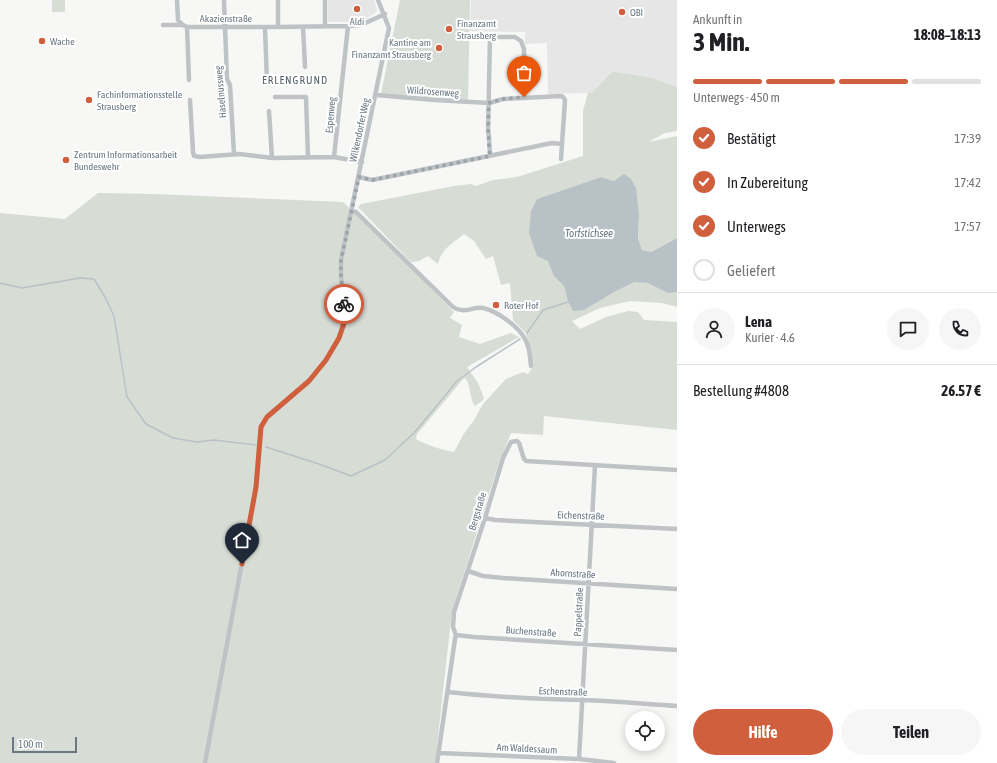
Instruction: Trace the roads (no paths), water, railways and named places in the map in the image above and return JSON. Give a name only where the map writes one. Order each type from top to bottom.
[{"type":"street","points":[[177,0],[178,20],[185,26]]},
{"type":"street","name":"Haselnussweg","points":[[224,0],[227,79],[230,85],[234,154]]},
{"type":"street","points":[[278,0],[278,27]]},
{"type":"street","points":[[325,0],[325,26]]},
{"type":"street","name":"Wilkendorfer Weg","points":[[205,763],[256,487],[261,427],[267,417],[309,381],[326,360],[339,338],[346,317],[341,277],[341,260],[389,28],[379,1]]},
{"type":"street","name":"Akazienstraße","points":[[163,25],[225,28],[348,26],[361,25],[385,14]]},
{"type":"street","name":"Akazienstraße","points":[[185,26],[188,80]]},
{"type":"street","name":"Espenweg","points":[[334,157],[348,26]]},
{"type":"street","name":"Akazienstraße","points":[[265,27],[267,83]]},
{"type":"street","points":[[303,27],[305,67]]},
{"type":"street","points":[[490,156],[488,131],[490,37],[515,37],[521,42],[524,49],[524,97]]},
{"type":"street","name":"Wildrosenweg","points":[[376,95],[442,101],[489,103],[503,99],[524,97],[563,97],[565,100],[561,159]]},
{"type":"street","points":[[275,97],[306,97],[308,157]]},
{"type":"street","points":[[190,100],[194,156],[200,157],[234,154],[272,158],[334,157],[362,162]]},
{"type":"street","points":[[269,111],[272,158]]},
{"type":"street","points":[[359,177],[372,180],[552,143],[562,144]]},
{"type":"street","points":[[352,211],[356,212],[453,307],[464,311],[481,308],[494,312],[508,321],[525,338],[530,353],[531,366]]},
{"type":"street","name":"Bergstraße","points":[[437,763],[456,634],[453,627],[454,612],[503,458],[511,442],[517,441],[520,444],[524,459],[526,461],[677,470]]},
{"type":"street","name":"Pappelstraße","points":[[579,759],[595,465]]},
{"type":"street","name":"Eichenstraße","points":[[485,518],[495,520],[591,525],[625,525],[677,529]]},
{"type":"street","name":"Ahornstraße","points":[[468,571],[483,576],[677,588]]},
{"type":"street","name":"Buchenstraße","points":[[456,634],[474,637],[677,650]]},
{"type":"street","name":"Eschenstraße","points":[[448,692],[532,699],[583,700],[677,706]]},
{"type":"street","name":"Am Waldessaum","points":[[439,753],[579,759],[614,763]]},
{"type":"water","name":"Torfstichsee","points":[[624,174],[631,179],[636,188],[639,216],[638,238],[642,250],[651,252],[677,238],[677,292],[668,293],[648,283],[634,282],[584,310],[573,311],[568,302],[564,286],[554,276],[548,261],[537,256],[529,233],[531,211],[537,199],[601,177],[614,181]]},
{"type":"waterway","points":[[0,283],[22,288],[80,278],[94,279],[114,316],[127,397],[146,424],[173,438],[197,442],[214,440],[256,445]]},
{"type":"waterway","points":[[527,333],[543,310],[568,302]]},
{"type":"waterway","points":[[266,447],[351,476],[385,460],[414,433],[457,381],[520,339]]},
{"type":"place","name":"Aldi","points":[[357,9]]},
{"type":"place","name":"OBI","points":[[622,12]]},
{"type":"place","name":"Finanzamt Strausberg","points":[[449,29]]},
{"type":"place","name":"Wache","points":[[42,41]]},
{"type":"place","name":"Kantine am Finanzamt Strausberg","points":[[439,48]]},
{"type":"place","name":"Fachinformationsstelle Strausberg","points":[[89,100]]},
{"type":"place","name":"Zentrum Informationsarbeit Bundeswehr","points":[[66,160]]},
{"type":"place","name":"Roter Hof","points":[[496,305]]},
{"type":"district","name":"ERLENGRUND","points":[[295,80]]}]
